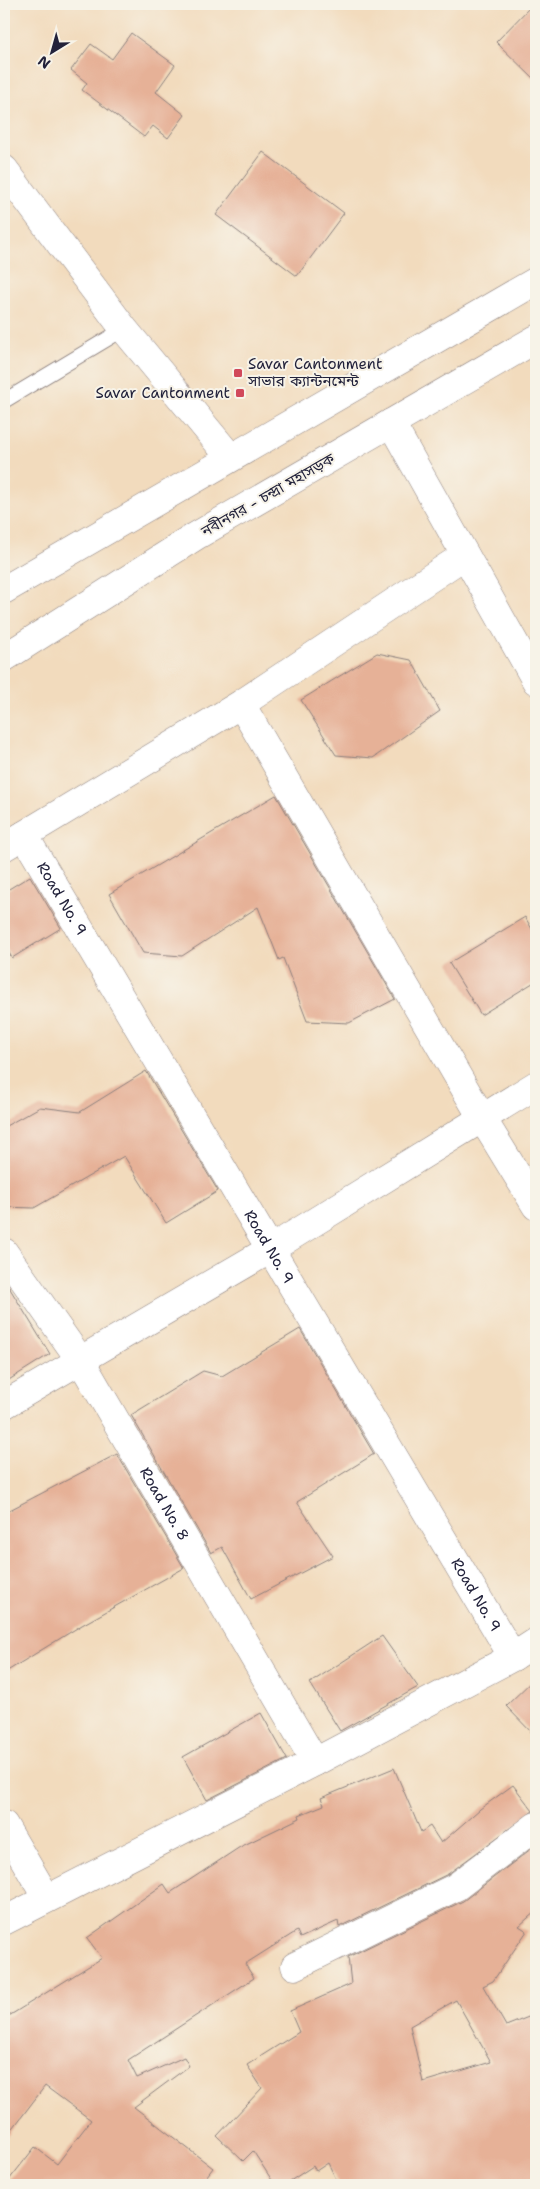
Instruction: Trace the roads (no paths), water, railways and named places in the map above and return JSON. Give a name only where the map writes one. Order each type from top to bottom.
[{"type":"main road","points":[[4,170],[124,329],[230,457]]},
{"type":"main road","points":[[4,590],[230,457],[340,396],[536,280]]},
{"type":"main road","name":"নবীনগর - চন্দ্রা মহাসড়ক","points":[[4,658],[196,536],[536,338]]},
{"type":"main road","points":[[390,423],[536,681]]},
{"type":"main road","points":[[14,841],[240,704],[465,555]]},
{"type":"main road","points":[[240,704],[482,1118],[536,1206]]},
{"type":"main road","name":"Road No. 9","points":[[14,841],[269,1250],[513,1657]]},
{"type":"main road","points":[[4,1404],[81,1361],[269,1250],[536,1085]]},
{"type":"main road","name":"Road No. 8","points":[[4,1252],[81,1361],[315,1762]]},
{"type":"main road","points":[[4,1921],[46,1897],[315,1762],[513,1657],[536,1642]]},
{"type":"main road","points":[[4,1825],[46,1897]]},
{"type":"main road","points":[[295,1966],[456,1887],[536,1826]]},
{"type":"lane","points":[[4,401],[124,329]]},
{"type":"place","name":"Savar Cantonment সাভার ক্যান্টনমেন্ট","points":[[238,373]]},
{"type":"place","name":"Savar Cantonment","points":[[240,393]]}]
